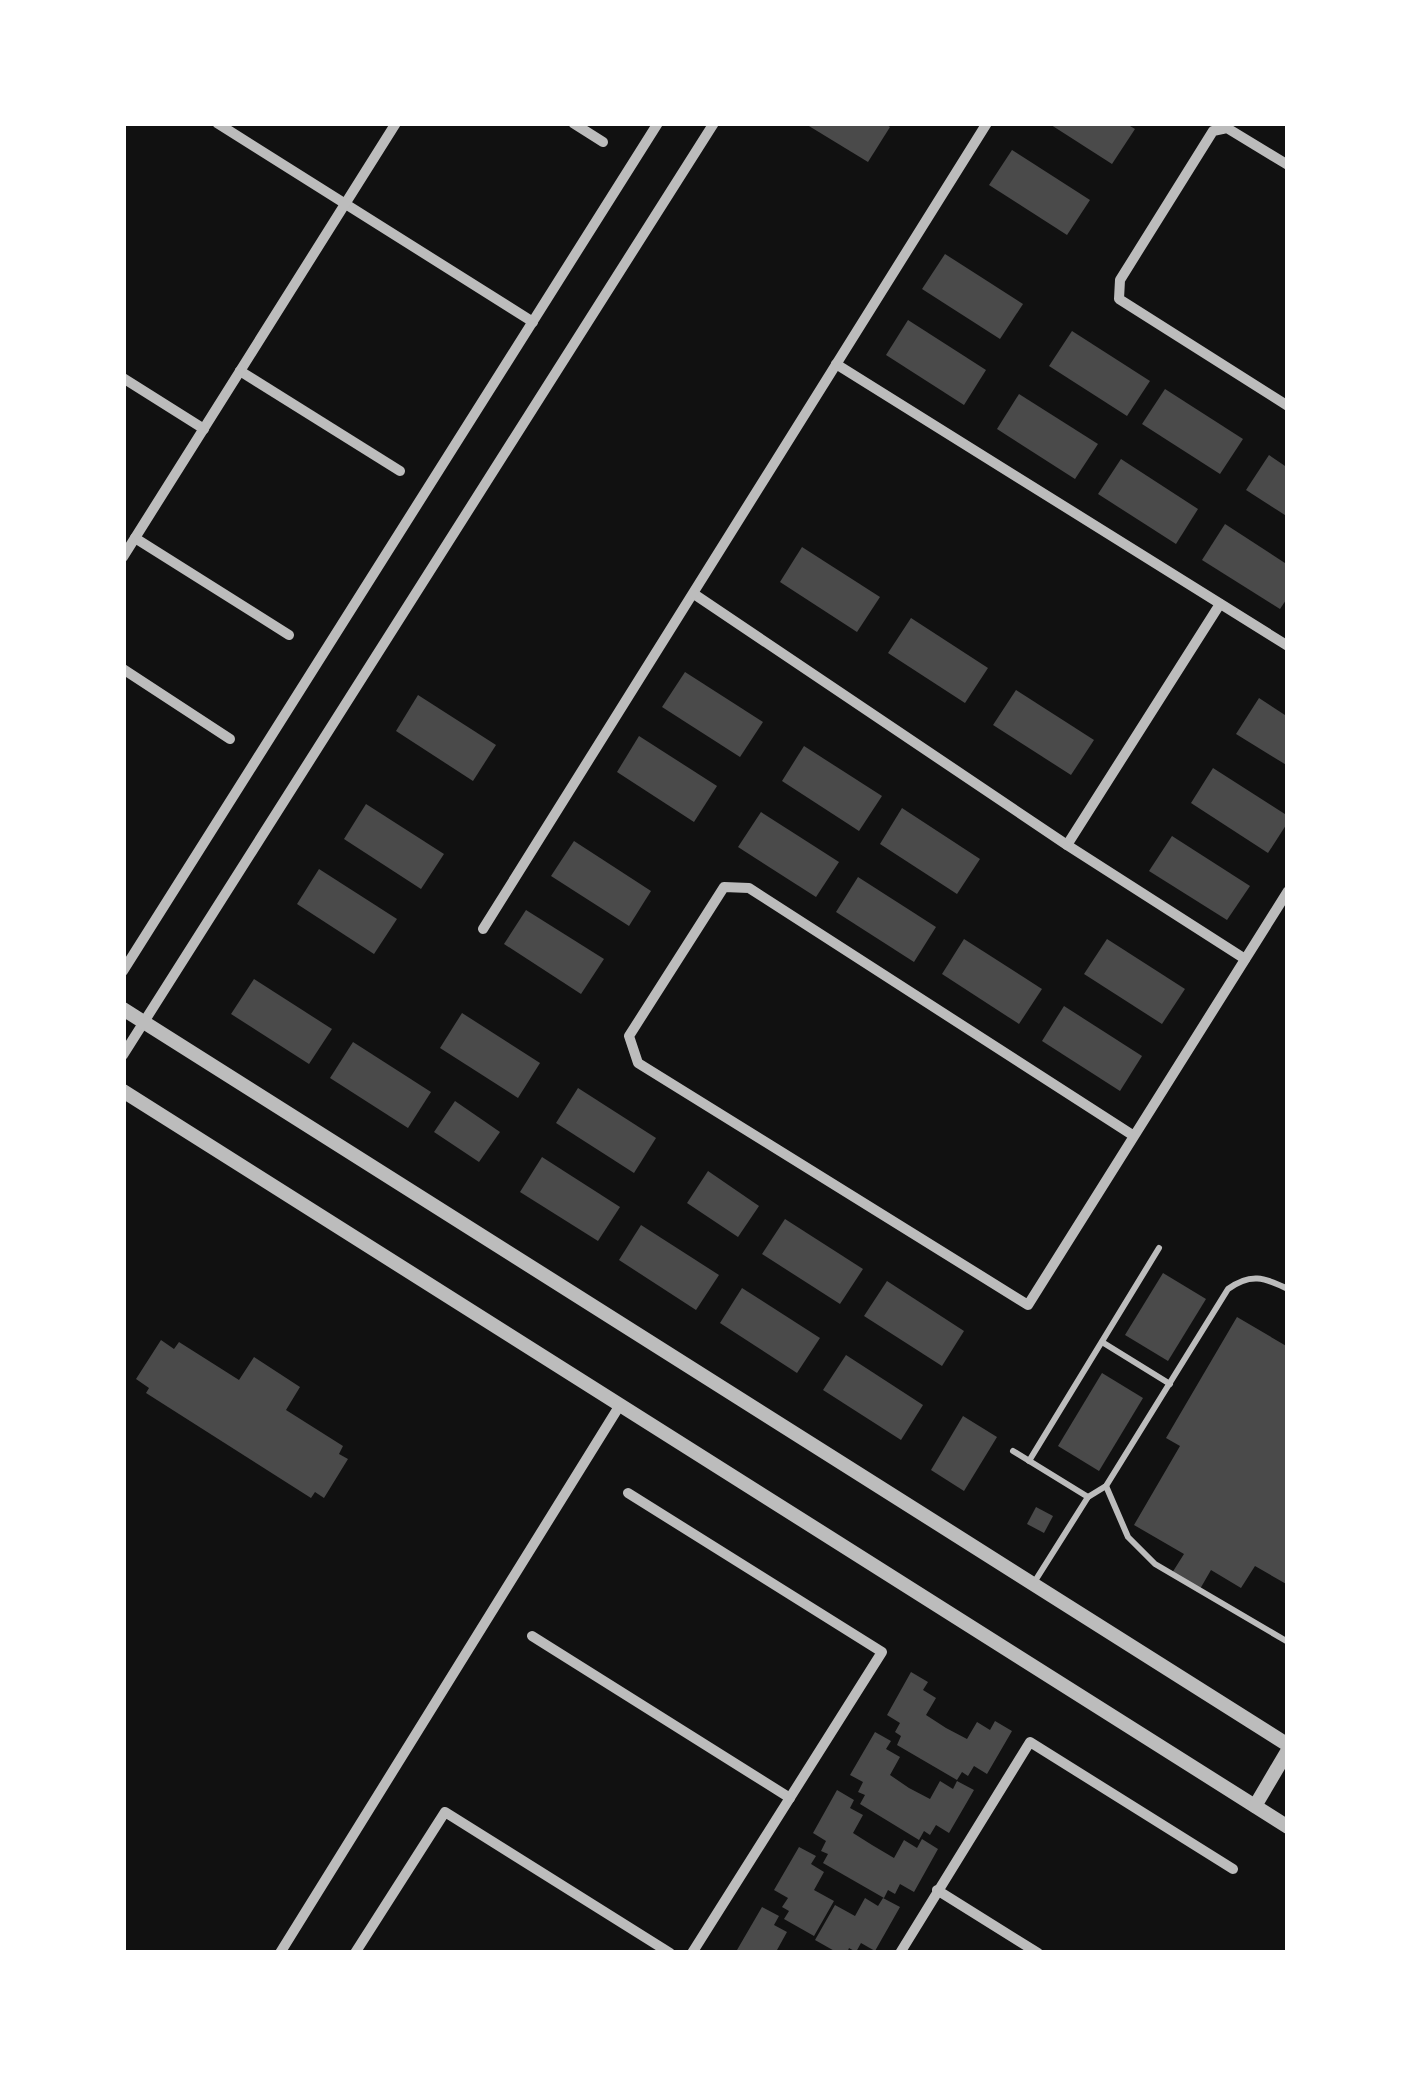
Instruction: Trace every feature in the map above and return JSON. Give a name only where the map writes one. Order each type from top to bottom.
[{"type":"street","points":[[217,123],[533,322]]},
{"type":"street","points":[[123,557],[397,123]]},
{"type":"street","points":[[573,123],[603,142]]},
{"type":"street","points":[[123,971],[658,123]]},
{"type":"street","points":[[123,1055],[714,123]]},
{"type":"street","points":[[483,929],[987,123]]},
{"type":"street","points":[[1288,165],[1227,128],[1213,131],[1120,280],[1119,299],[1288,406]]},
{"type":"street","points":[[836,364],[1288,646]]},
{"type":"street","points":[[240,371],[400,471]]},
{"type":"street","points":[[123,377],[204,429]]},
{"type":"street","points":[[135,538],[289,635]]},
{"type":"street","points":[[694,594],[1066,845],[1246,959]]},
{"type":"street","points":[[1066,845],[1220,604]]},
{"type":"street","points":[[123,669],[230,739]]},
{"type":"street","points":[[1134,1136],[749,889],[724,886],[629,1036],[638,1064],[1028,1305],[1288,891]]},
{"type":"street","points":[[123,1009],[1288,1748],[1255,1806]]},
{"type":"street","points":[[123,1090],[1288,1827]]},
{"type":"street","points":[[280,1953],[620,1405]]},
{"type":"street","points":[[628,1493],[882,1652],[692,1953]]},
{"type":"street","points":[[532,1636],[790,1798]]},
{"type":"street","points":[[900,1953],[1030,1742],[1233,1870]]},
{"type":"street","points":[[355,1953],[445,1812],[670,1953]]},
{"type":"street","points":[[938,1890],[1038,1953]]},
{"type":"lane","points":[[1030,1461],[1159,1248]]},
{"type":"lane","points":[[1033,1584],[1088,1497],[1106,1486],[1228,1289],[1242,1279],[1256,1278],[1288,1289]]},
{"type":"lane","points":[[1102,1342],[1170,1384]]},
{"type":"lane","points":[[1013,1451],[1088,1497]]},
{"type":"lane","points":[[1106,1486],[1128,1537],[1155,1564],[1288,1642]]},
{"type":"building","points":[[804,123],[884,123],[890,127],[868,162]]},
{"type":"building","points":[[1048,123],[1125,123],[1135,129],[1112,164]]},
{"type":"building","points":[[1012,150],[1090,200],[1067,235],[989,185]]},
{"type":"building","points":[[945,254],[1023,304],[1000,339],[922,289]]},
{"type":"building","points":[[908,320],[986,370],[964,405],[886,355]]},
{"type":"building","points":[[1072,331],[1150,381],[1127,416],[1049,366]]},
{"type":"building","points":[[1165,389],[1243,439],[1220,474],[1142,424]]},
{"type":"building","points":[[1019,394],[1098,444],[1075,479],[997,429]]},
{"type":"building","points":[[1269,455],[1288,468],[1288,517],[1246,490]]},
{"type":"building","points":[[1121,459],[1198,509],[1176,544],[1098,494]]},
{"type":"building","points":[[1225,524],[1288,565],[1288,597],[1280,609],[1202,560]]},
{"type":"building","points":[[802,547],[880,597],[857,632],[780,582]]},
{"type":"building","points":[[911,618],[988,668],[965,703],[888,653]]},
{"type":"building","points":[[685,672],[763,722],[740,757],[662,707]]},
{"type":"building","points":[[1016,690],[1094,740],[1071,775],[993,725]]},
{"type":"building","points":[[418,695],[496,745],[473,781],[396,731]]},
{"type":"building","points":[[1259,698],[1288,717],[1288,766],[1236,734]]},
{"type":"building","points":[[639,736],[717,786],[694,822],[617,772]]},
{"type":"building","points":[[804,746],[882,796],[859,831],[782,781]]},
{"type":"building","points":[[1213,768],[1288,816],[1268,853],[1191,803]]},
{"type":"building","points":[[366,804],[444,854],[421,889],[344,839]]},
{"type":"building","points":[[902,808],[980,859],[957,894],[880,844]]},
{"type":"building","points":[[761,812],[839,862],[816,897],[738,847]]},
{"type":"building","points":[[1172,836],[1250,886],[1227,920],[1149,871]]},
{"type":"building","points":[[574,841],[651,891],[629,926],[551,876]]},
{"type":"building","points":[[319,869],[397,919],[374,954],[297,904]]},
{"type":"building","points":[[858,877],[936,927],[914,962],[836,912]]},
{"type":"building","points":[[526,910],[604,959],[581,994],[504,944]]},
{"type":"building","points":[[964,939],[1042,989],[1019,1024],[942,974]]},
{"type":"building","points":[[1107,939],[1185,989],[1162,1024],[1084,974]]},
{"type":"building","points":[[254,979],[332,1029],[309,1064],[231,1014]]},
{"type":"building","points":[[1064,1006],[1142,1056],[1120,1091],[1042,1041]]},
{"type":"building","points":[[462,1013],[540,1063],[518,1098],[440,1048]]},
{"type":"building","points":[[353,1042],[431,1092],[408,1128],[330,1078]]},
{"type":"building","points":[[578,1088],[656,1138],[634,1173],[556,1123]]},
{"type":"building","points":[[455,1101],[500,1132],[479,1162],[434,1132]]},
{"type":"building","points":[[542,1157],[620,1207],[598,1241],[520,1192]]},
{"type":"building","points":[[708,1171],[759,1206],[738,1237],[687,1203]]},
{"type":"building","points":[[785,1219],[863,1269],[840,1304],[762,1254]]},
{"type":"building","points":[[641,1225],[719,1275],[696,1310],[619,1260]]},
{"type":"building","points":[[1163,1273],[1206,1299],[1168,1361],[1125,1335]]},
{"type":"building","points":[[887,1281],[964,1331],[942,1366],[864,1316]]},
{"type":"building","points":[[742,1288],[820,1338],[797,1373],[720,1323]]},
{"type":"building","points":[[1237,1317],[1288,1347],[1288,1585],[1255,1566],[1241,1588],[1211,1570],[1200,1589],[1172,1573],[1184,1554],[1134,1525],[1180,1446],[1166,1438]]},
{"type":"building","points":[[161,1340],[174,1349],[179,1342],[239,1380],[254,1357],[300,1387],[286,1410],[343,1446],[339,1454],[348,1459],[324,1498],[315,1492],[311,1498],[146,1393],[149,1388],[136,1379]]},
{"type":"building","points":[[846,1355],[923,1405],[901,1440],[823,1390]]},
{"type":"building","points":[[1102,1373],[1143,1398],[1099,1471],[1058,1446]]},
{"type":"building","points":[[963,1416],[997,1437],[964,1491],[931,1470]]},
{"type":"building","points":[[1036,1507],[1053,1516],[1044,1533],[1027,1524]]},
{"type":"building","points":[[911,1672],[928,1682],[923,1690],[936,1698],[926,1715],[946,1728],[967,1739],[977,1722],[990,1730],[995,1721],[1012,1731],[987,1774],[974,1766],[968,1776],[962,1772],[957,1780],[897,1745],[901,1736],[895,1732],[900,1723],[887,1715]]},
{"type":"building","points":[[875,1732],[891,1741],[886,1749],[900,1757],[890,1775],[909,1788],[930,1799],[940,1781],[953,1789],[957,1781],[974,1790],[949,1833],[936,1825],[919,1840],[860,1804],[865,1795],[858,1792],[863,1782],[850,1775]]},
{"type":"building","points":[[837,1790],[854,1800],[850,1808],[863,1815],[853,1833],[894,1858],[904,1840],[917,1848],[922,1839],[938,1849],[914,1892],[900,1884],[895,1894],[888,1890],[884,1898],[823,1863],[828,1854],[821,1851],[826,1841],[813,1833]]},
{"type":"building","points":[[799,1847],[816,1856],[811,1864],[824,1872],[814,1890],[834,1901],[814,1936],[784,1919],[789,1911],[782,1907],[788,1898],[774,1890]]},
{"type":"building","points":[[865,1898],[878,1906],[883,1898],[900,1907],[875,1951],[861,1943],[856,1952],[849,1948],[847,1953],[838,1953],[815,1940],[835,1905],[855,1916]]},
{"type":"building","points":[[762,1907],[779,1916],[774,1925],[787,1932],[777,1950],[782,1953],[742,1953],[737,1950]]}]
